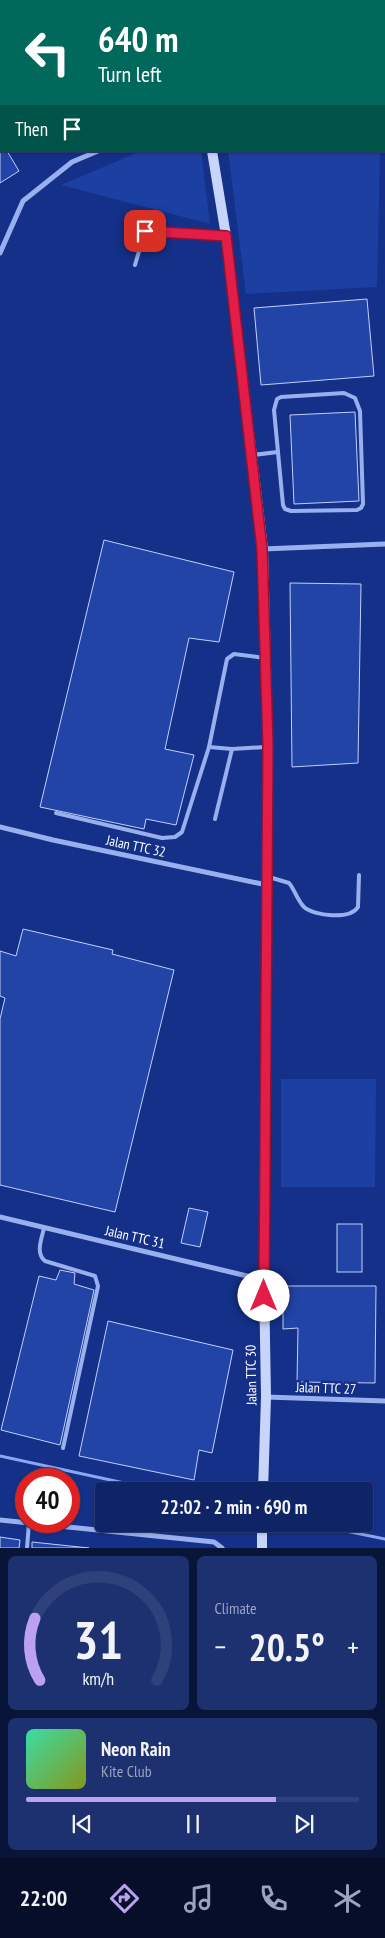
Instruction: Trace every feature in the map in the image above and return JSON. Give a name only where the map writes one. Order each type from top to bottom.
[{"type":"street","points":[[0,253],[23,201],[72,162],[96,152]]},
{"type":"street","name":"Jalan TTC 30","points":[[212,152],[226,236],[262,549],[268,746],[264,1280],[266,1397],[263,1482]]},
{"type":"street","points":[[262,549],[385,544]]},
{"type":"street","name":"Jalan TTC 32","points":[[0,827],[53,840],[267,881]]},
{"type":"street","name":"Jalan TTC 31","points":[[0,1217],[264,1280]]},
{"type":"street","name":"Jalan TTC 27","points":[[266,1397],[385,1401]]},
{"type":"street","points":[[0,1520],[15,1522]]},
{"type":"street","points":[[80,1528],[214,1542],[222,1548]]},
{"type":"street","points":[[262,1532],[262,1548]]},
{"type":"lane","points":[[135,265],[145,231],[226,236]]},
{"type":"lane","points":[[344,393],[355,398],[360,411],[364,500],[361,508],[357,510],[296,512],[285,509],[278,452],[274,410],[277,399],[282,397],[344,393]]},
{"type":"lane","points":[[252,455],[278,452]]},
{"type":"lane","points":[[56,813],[162,838],[175,837],[182,832],[209,747],[227,659],[234,654],[266,658]]},
{"type":"lane","points":[[209,747],[232,750],[268,746]]},
{"type":"lane","points":[[215,819],[232,750]]},
{"type":"lane","points":[[267,881],[289,883],[302,905],[311,912],[337,915],[352,913],[358,907],[359,875]]},
{"type":"lane","points":[[44,1228],[39,1252],[41,1258],[45,1261],[95,1276],[98,1286],[64,1448]]},
{"type":"lane","points":[[26,1548],[28,1533]]},
{"type":"shaded area","points":[[139,152],[201,152],[210,224],[61,185]]},
{"type":"shaded area","points":[[228,152],[380,152],[377,287],[246,294]]},
{"type":"shaded area","points":[[281,1079],[376,1079],[375,1187],[281,1187]]},
{"type":"building","points":[[0,152],[8,152],[19,171],[0,183]]},
{"type":"building","points":[[367,299],[374,376],[261,385],[254,308]]},
{"type":"building","points":[[355,412],[359,501],[294,504],[290,415]]},
{"type":"building","points":[[104,540],[234,572],[219,642],[189,638],[165,749],[194,755],[176,825],[146,819],[144,829],[40,807]]},
{"type":"building","points":[[290,583],[361,584],[358,763],[292,767]]},
{"type":"building","points":[[23,929],[113,950],[112,954],[174,970],[115,1212],[0,1185],[0,1019],[5,998],[0,996],[0,951],[16,956]]},
{"type":"building","points":[[189,1208],[208,1212],[200,1247],[181,1243]]},
{"type":"building","points":[[337,1224],[362,1224],[362,1272],[337,1272]]},
{"type":"building","points":[[60,1270],[75,1273],[74,1284],[94,1290],[60,1445],[1,1430],[39,1276],[56,1280]]},
{"type":"building","points":[[283,1286],[376,1286],[375,1383],[297,1382],[298,1328],[283,1329]]},
{"type":"building","points":[[108,1321],[233,1350],[212,1453],[199,1450],[194,1480],[79,1456]]},
{"type":"building","points":[[0,1537],[20,1540],[19,1548],[0,1548]]},
{"type":"building","points":[[32,1542],[89,1548],[32,1548]]},
{"type":"waterway","points":[[0,1456],[120,1482]]},
{"type":"waterway","points":[[351,1532],[385,1539]]},
{"type":"route","points":[[145,231],[226,236],[262,549],[268,746],[264,1296]]}]
